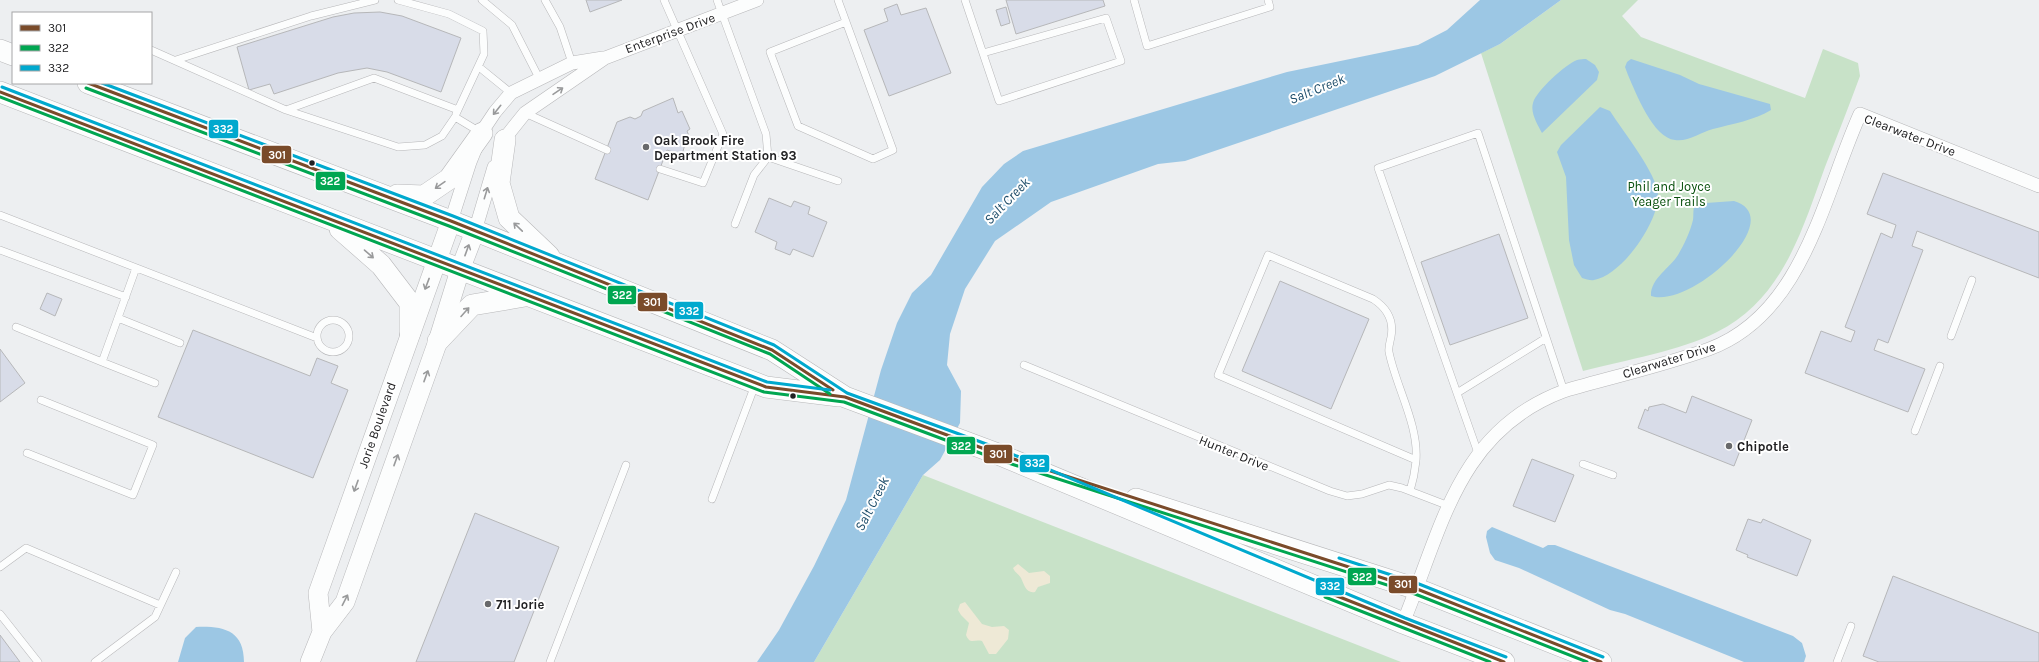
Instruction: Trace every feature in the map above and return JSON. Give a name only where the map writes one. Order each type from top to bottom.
[{"type":"main road","points":[[0,50],[12,54]]},
{"type":"main road","points":[[91,84],[475,230],[772,350],[845,397],[998,454],[1403,623],[1504,662]]},
{"type":"main road","points":[[0,92],[756,384],[766,387],[845,397]]},
{"type":"main road","points":[[379,194],[424,196],[449,179],[482,133]]},
{"type":"main road","points":[[505,140],[499,183],[509,218],[556,263]]},
{"type":"main road","points":[[329,219],[381,265],[410,303],[410,332]]},
{"type":"main road","name":"Jorie Boulevard","points":[[322,632],[318,592],[451,221]]},
{"type":"main road","name":"Jorie Boulevard","points":[[310,662],[322,632],[345,602],[438,341],[460,270],[475,230]]},
{"type":"main road","points":[[438,341],[472,305],[526,295]]},
{"type":"main road","points":[[998,454],[1417,589],[1601,662]]},
{"type":"street","name":"Enterprise Drive","points":[[451,221],[470,162],[482,133],[495,112],[511,94],[539,78],[572,63],[605,58],[757,0]]},
{"type":"street","name":"Enterprise Drive","points":[[475,230],[495,161],[505,140],[525,113],[605,58]]},
{"type":"street","name":"Clearwater Drive","points":[[1403,623],[1449,506],[1464,474],[1478,453],[1499,429],[1521,411],[1544,398],[1710,349],[1748,328],[1769,307],[1788,282],[1804,255],[1860,114],[2039,186]]},
{"type":"lane","points":[[176,60],[311,16],[375,0]]},
{"type":"lane","points":[[152,50],[286,110],[398,146],[424,145],[442,136],[457,113],[484,54],[483,31],[449,14],[398,0]]},
{"type":"lane","points":[[482,0],[512,25],[539,78]]},
{"type":"lane","points":[[545,0],[560,27],[572,63]]},
{"type":"lane","points":[[660,169],[703,183],[723,134],[664,0]]},
{"type":"lane","points":[[717,0],[766,134],[768,157],[754,175],[735,224]]},
{"type":"lane","points":[[838,0],[893,150],[874,158],[798,126],[770,52],[846,22]]},
{"type":"lane","points":[[965,0],[999,101],[1121,60],[1106,18],[983,53]]},
{"type":"lane","points":[[1134,0],[1147,46],[1270,7],[1268,0]]},
{"type":"lane","points":[[478,66],[511,94]]},
{"type":"lane","points":[[286,110],[374,78],[457,113],[482,133]]},
{"type":"lane","points":[[525,113],[607,150]]},
{"type":"lane","points":[[1478,453],[1378,168],[1478,133],[1564,391]]},
{"type":"lane","points":[[768,157],[838,181]]},
{"type":"lane","points":[[0,215],[317,338],[322,347],[331,352],[342,349],[348,340],[348,334],[344,325],[334,320],[323,323],[317,332],[317,338]]},
{"type":"lane","points":[[0,250],[126,297]]},
{"type":"lane","points":[[1410,491],[1416,460],[1407,409],[1389,351],[1392,328],[1388,314],[1383,305],[1373,299],[1268,254],[1218,375],[1416,460]]},
{"type":"lane","points":[[102,362],[136,268]]},
{"type":"lane","points":[[1951,336],[1972,280]]},
{"type":"lane","points":[[118,318],[180,343]]},
{"type":"lane","points":[[16,327],[155,383]]},
{"type":"lane","points":[[1457,393],[1546,338]]},
{"type":"lane","name":"Hunter Drive","points":[[1024,366],[1330,491],[1347,496],[1389,485],[1410,491],[1449,506]]},
{"type":"lane","points":[[1915,430],[1940,366]]},
{"type":"lane","points":[[712,499],[756,384]]},
{"type":"lane","points":[[27,453],[133,495],[153,445],[41,400]]},
{"type":"lane","points":[[1583,464],[1613,475]]},
{"type":"lane","points":[[550,662],[626,465]]},
{"type":"lane","points":[[0,567],[26,548],[160,605]]},
{"type":"lane","points":[[95,662],[155,617],[176,572]]},
{"type":"lane","points":[[0,614],[38,662]]},
{"type":"lane","points":[[1838,662],[1850,626]]},
{"type":"green space","name":"Phil and Joyce Yeager Trails","points":[[1561,0],[1638,0],[1622,16],[1641,37],[1805,98],[1823,49],[1858,63],[1860,76],[1798,238],[1787,261],[1774,282],[1758,301],[1740,318],[1702,339],[1669,350],[1583,371],[1481,53],[1500,44]]},
{"type":"green space","points":[[923,475],[1401,662],[814,662]]},
{"type":"sand","points":[[1018,564],[1029,573],[1044,571],[1050,576],[1050,583],[1038,587],[1035,592],[1029,592],[1013,568]]},
{"type":"sand","points":[[965,602],[982,624],[992,627],[1004,626],[1009,630],[1008,639],[996,654],[989,654],[982,641],[971,641],[966,635],[969,623],[958,610],[960,604]]},
{"type":"water","name":"Salt Creek","points":[[1480,0],[1561,0],[1500,44],[1435,76],[1185,161],[1158,164],[1051,202],[995,241],[965,289],[950,334],[947,365],[961,391],[960,423],[940,460],[923,475],[814,662],[757,662],[779,630],[814,566],[846,500],[881,370],[897,323],[912,293],[931,275],[982,187],[1004,164],[1023,151],[1287,72],[1418,45],[1447,30]]},
{"type":"water","points":[[1586,59],[1595,65],[1599,72],[1597,80],[1542,133],[1535,119],[1532,107],[1535,98],[1552,78],[1566,67],[1577,60]]},
{"type":"water","points":[[1631,59],[1680,75],[1699,84],[1770,104],[1771,110],[1751,119],[1708,130],[1685,140],[1675,140],[1660,132],[1646,114],[1625,67],[1627,62]]},
{"type":"water","points":[[1600,107],[1610,111],[1639,153],[1653,177],[1657,187],[1658,196],[1652,220],[1645,233],[1627,258],[1616,269],[1605,276],[1591,280],[1582,278],[1574,265],[1569,240],[1566,177],[1557,152],[1561,145]]},
{"type":"water","points":[[1734,201],[1748,210],[1750,225],[1743,242],[1728,260],[1710,276],[1689,289],[1668,296],[1651,296],[1657,279],[1675,260],[1685,243],[1692,225],[1695,204],[1697,202],[1706,203]]},
{"type":"water","points":[[1492,527],[1543,548],[1548,545],[1555,545],[1793,636],[1802,643],[1806,656],[1804,662],[1744,662],[1625,614],[1610,610],[1519,568],[1495,560],[1490,553],[1486,537],[1487,531]]},
{"type":"water","points":[[196,627],[223,629],[230,632],[240,643],[243,651],[244,662],[178,662],[185,638]]},
{"type":"building","points":[[586,0],[622,0],[590,12]]},
{"type":"building","points":[[1006,0],[1103,0],[1105,6],[1016,34]]},
{"type":"building","points":[[897,4],[901,15],[926,8],[951,73],[889,96],[864,30],[888,21],[884,9]]},
{"type":"building","points":[[1006,7],[1010,23],[1001,26],[996,10]]},
{"type":"building","points":[[380,12],[402,16],[461,38],[441,92],[387,72],[367,68],[338,73],[274,94],[270,84],[249,90],[237,47],[333,17],[354,13]]},
{"type":"building","name":"Oak Brook Fire Department Station 93","points":[[673,98],[678,113],[682,111],[690,129],[687,131],[691,141],[685,144],[682,155],[667,150],[648,200],[595,179],[617,122],[630,117],[635,119],[641,116],[643,111]]},
{"type":"building","points":[[1883,173],[2039,232],[2039,278],[1917,231],[1912,246],[1923,250],[1888,343],[1878,339],[1874,350],[1925,369],[1908,412],[1805,373],[1821,331],[1851,342],[1855,331],[1845,327],[1881,233],[1892,238],[1896,225],[1867,214]]},
{"type":"building","points":[[769,198],[791,207],[794,201],[810,207],[808,214],[827,222],[813,257],[793,249],[790,255],[775,249],[777,242],[755,232]]},
{"type":"building","points":[[1499,234],[1528,318],[1450,345],[1421,262]]},
{"type":"building","points":[[1280,281],[1369,319],[1331,409],[1242,371]]},
{"type":"building","points":[[47,293],[62,299],[55,316],[40,309]]},
{"type":"building","points":[[193,330],[310,376],[317,358],[338,366],[331,383],[348,390],[313,478],[158,417]]},
{"type":"building","points":[[0,349],[25,383],[0,402]]},
{"type":"building","points":[[1692,396],[1752,420],[1734,466],[1638,428],[1645,409],[1648,411],[1649,407],[1663,404],[1686,413]]},
{"type":"building","points":[[1532,459],[1574,475],[1555,522],[1513,506]]},
{"type":"building","name":"711 Jorie","points":[[475,513],[559,547],[514,662],[416,662]]},
{"type":"building","points":[[1748,519],[1761,523],[1763,519],[1811,540],[1797,576],[1747,557],[1748,555],[1736,550]]},
{"type":"building","points":[[1893,576],[2039,633],[2039,662],[1879,662],[1863,656]]},
{"type":"building","points":[[0,635],[20,662],[0,662]]},
{"type":"transit line","name":"301","points":[[91,84],[451,221],[772,350],[833,390]]},
{"type":"transit line","name":"332","points":[[105,84],[453,216],[774,345],[847,393],[1000,449],[1405,618],[1506,657]]},
{"type":"transit line","name":"332","points":[[2,87],[767,382],[830,390]]},
{"type":"transit line","name":"322","points":[[86,88],[449,226],[770,354],[830,394]]},
{"type":"transit line","name":"301","points":[[0,92],[766,387],[845,397],[998,454],[1417,589],[1601,662]]},
{"type":"transit line","name":"322","points":[[0,97],[764,392],[844,402],[996,459],[1415,594],[1587,662]]},
{"type":"transit line","name":"332","points":[[1339,558],[1419,584],[1603,657]]},
{"type":"transit line","name":"301","points":[[1327,592],[1504,662]]},
{"type":"transit line","name":"322","points":[[1325,597],[1490,662]]},
{"type":"place","name":"Oak Brook Fire Department Station 93","points":[[646,147]]},
{"type":"place","name":"Chipotle","points":[[1729,446]]},
{"type":"place","name":"711 Jorie","points":[[488,604]]}]
